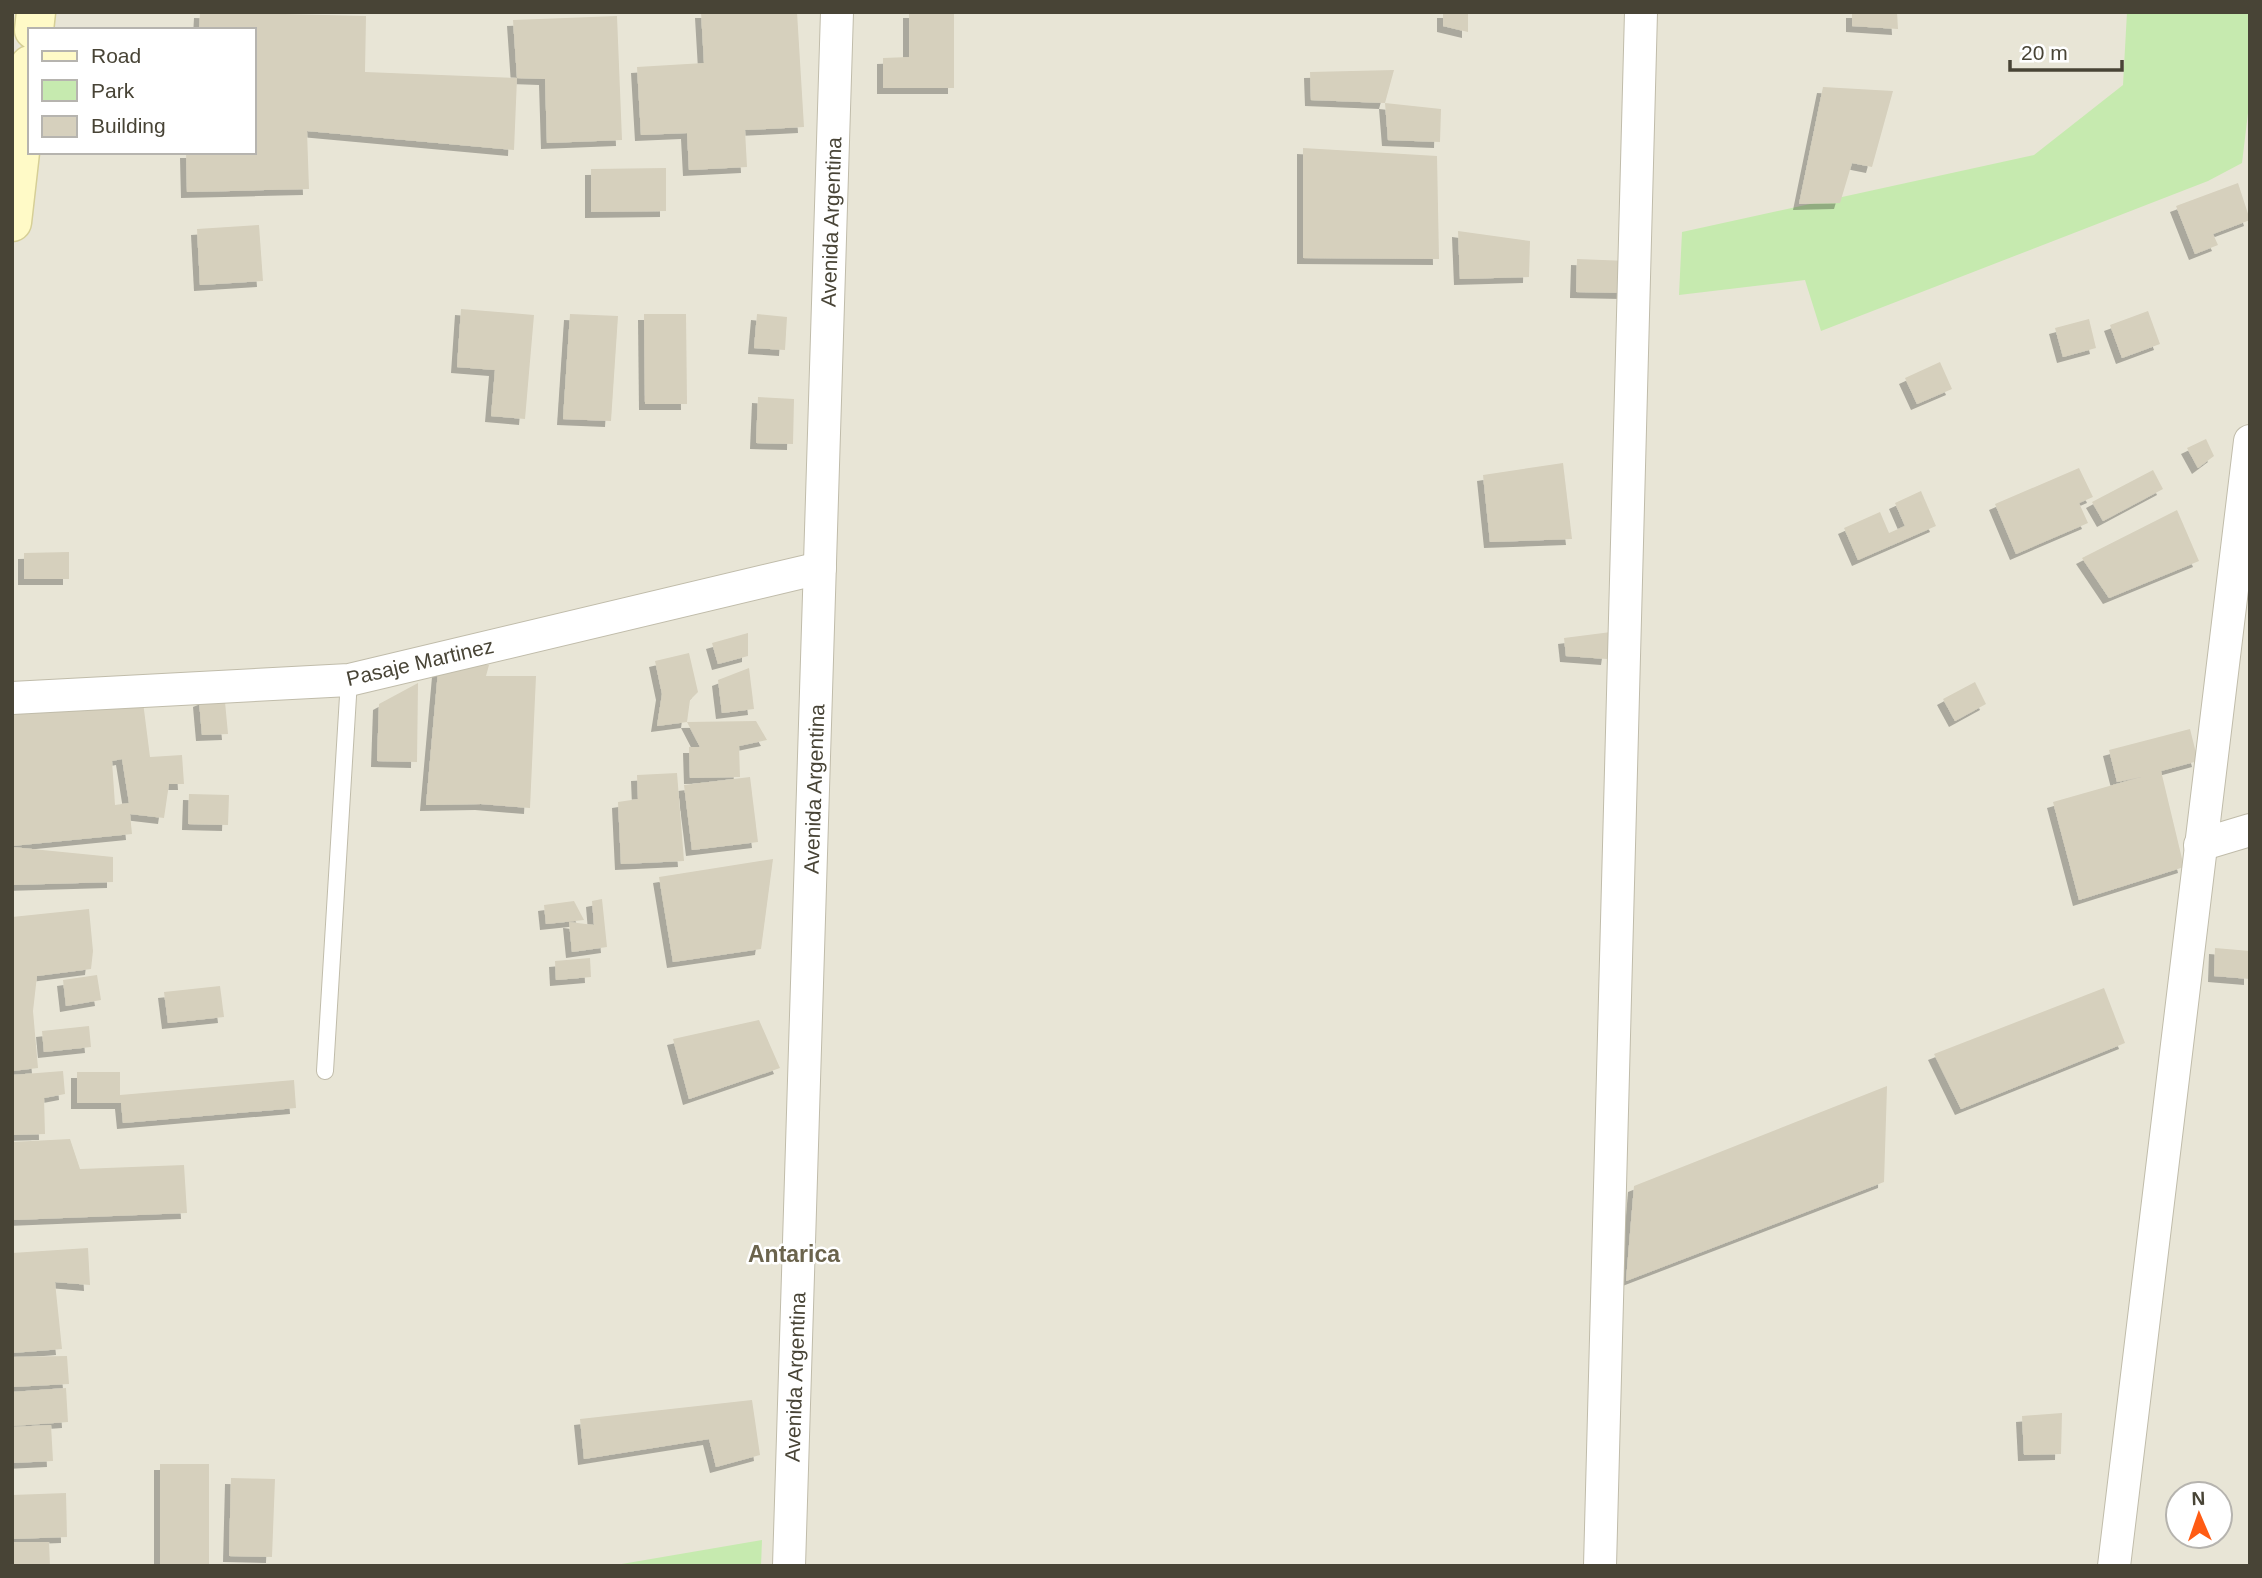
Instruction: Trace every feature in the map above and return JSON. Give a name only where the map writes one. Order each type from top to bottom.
[{"type":"street","name":"Avenida Argentina","points":[[789,1566],[837,12]]},
{"type":"street","points":[[1600,1566],[1641,12]]},
{"type":"street","points":[[12,222],[28,82]]},
{"type":"street","points":[[2114,1566],[2250,441]]},
{"type":"street","name":"Pasaje Martinez","points":[[12,698],[348,680],[820,568]]},
{"type":"street","points":[[2200,845],[2250,830]]},
{"type":"lane","points":[[325,1071],[348,680]]},
{"type":"shaded area","points":[[12,12],[2250,12],[2250,1566],[12,1566]]},
{"type":"green space","points":[[2127,12],[2250,12],[2250,96],[2242,163],[2208,181],[1821,331],[1805,280],[1679,295],[1682,232],[2034,155],[2123,85]]},
{"type":"green space","points":[[762,1540],[761,1566],[610,1566]]},
{"type":"building","points":[[200,12],[366,16],[365,72],[517,78],[514,150],[307,131],[309,189],[187,192],[186,154],[256,154],[256,28],[199,28]]},
{"type":"building","points":[[701,12],[797,12],[804,127],[745,130],[747,167],[689,170],[687,133],[641,135],[637,67],[704,63]]},
{"type":"building","points":[[909,12],[954,12],[954,88],[883,88],[883,58],[909,57]]},
{"type":"building","points":[[1443,12],[1468,12],[1468,32],[1443,26]]},
{"type":"building","points":[[1852,12],[1897,12],[1898,29],[1852,26]]},
{"type":"building","points":[[617,16],[622,140],[547,143],[545,79],[517,78],[513,20]]},
{"type":"building","points":[[1394,70],[1385,103],[1311,100],[1310,72]]},
{"type":"building","points":[[1823,87],[1893,91],[1872,167],[1852,163],[1840,203],[1799,204]]},
{"type":"building","points":[[1385,103],[1441,109],[1440,142],[1388,140]]},
{"type":"building","points":[[1303,148],[1437,156],[1439,259],[1303,258]]},
{"type":"building","points":[[666,168],[666,211],[591,212],[591,169]]},
{"type":"building","points":[[2238,183],[2250,220],[2213,234],[2218,245],[2195,254],[2176,206]]},
{"type":"building","points":[[259,225],[263,281],[200,285],[197,229]]},
{"type":"building","points":[[1458,231],[1530,241],[1529,277],[1460,279]]},
{"type":"building","points":[[1577,259],[1628,261],[1627,293],[1576,292]]},
{"type":"building","points":[[461,309],[534,315],[525,419],[491,416],[495,370],[457,367]]},
{"type":"building","points":[[2148,311],[2160,344],[2122,358],[2110,325]]},
{"type":"building","points":[[570,314],[618,316],[611,421],[563,419]]},
{"type":"building","points":[[644,314],[686,314],[687,404],[645,404]]},
{"type":"building","points":[[757,314],[787,317],[785,350],[754,348]]},
{"type":"building","points":[[2089,319],[2096,348],[2063,357],[2055,328]]},
{"type":"building","points":[[1940,362],[1952,389],[1917,404],[1905,378]]},
{"type":"building","points":[[758,397],[794,399],[793,444],[756,443]]},
{"type":"building","points":[[2206,439],[2214,456],[2198,468],[2187,448]]},
{"type":"building","points":[[1563,463],[1572,539],[1490,542],[1483,475]]},
{"type":"building","points":[[2079,468],[2093,497],[2079,503],[2088,523],[2016,554],[1995,504]]},
{"type":"building","points":[[2153,470],[2163,489],[2103,521],[2092,502]]},
{"type":"building","points":[[1921,491],[1936,526],[1858,560],[1844,528],[1880,512],[1889,533],[1905,526],[1895,503]]},
{"type":"building","points":[[2177,510],[2199,561],[2109,598],[2082,558]]},
{"type":"building","points":[[69,552],[69,579],[24,579],[24,553]]},
{"type":"building","points":[[1611,632],[1607,659],[1566,656],[1564,638]]},
{"type":"building","points":[[748,633],[748,656],[718,664],[712,643]]},
{"type":"building","points":[[689,653],[698,692],[690,700],[687,722],[657,726],[662,694],[655,661]]},
{"type":"building","points":[[439,660],[489,665],[486,676],[536,676],[530,808],[481,804],[426,805]]},
{"type":"building","points":[[749,668],[754,709],[722,713],[718,680]]},
{"type":"building","points":[[1975,682],[1986,704],[1955,721],[1943,699]]},
{"type":"building","points":[[418,683],[417,762],[377,761],[379,704]]},
{"type":"building","points":[[224,691],[228,734],[202,735],[199,701]]},
{"type":"building","points":[[142,694],[150,757],[182,755],[184,784],[169,784],[164,818],[130,814],[132,834],[12,846],[12,711]],"holes":[[[122,759],[129,803],[115,805],[112,761]]]},
{"type":"building","points":[[756,721],[767,740],[739,746],[740,777],[690,778],[689,747],[700,747],[687,722]]},
{"type":"building","points":[[2190,729],[2198,761],[2161,771],[2184,867],[2079,900],[2053,802],[2141,777],[2117,782],[2109,750]]},
{"type":"building","points":[[677,773],[684,861],[621,864],[618,802],[638,799],[637,775]]},
{"type":"building","points":[[750,777],[758,842],[692,850],[684,785]]},
{"type":"building","points":[[189,794],[229,795],[228,825],[188,824]]},
{"type":"building","points":[[12,847],[113,857],[113,882],[12,885]]},
{"type":"building","points":[[773,859],[761,949],[673,962],[659,877]]},
{"type":"building","points":[[602,899],[607,947],[572,952],[569,922],[594,925],[592,901]]},
{"type":"building","points":[[574,901],[584,920],[546,924],[544,905]]},
{"type":"building","points":[[89,909],[93,951],[91,969],[37,976],[33,1011],[38,1068],[12,1071],[12,917]]},
{"type":"building","points":[[2215,948],[2250,951],[2250,979],[2214,976]]},
{"type":"building","points":[[590,958],[591,977],[556,980],[555,961]]},
{"type":"building","points":[[97,975],[101,1000],[66,1006],[63,980]]},
{"type":"building","points":[[220,986],[224,1017],[168,1023],[164,992]]},
{"type":"building","points":[[2104,988],[2125,1043],[1961,1109],[1934,1054]]},
{"type":"building","points":[[759,1020],[780,1068],[689,1099],[673,1039]]},
{"type":"building","points":[[89,1026],[91,1047],[44,1052],[42,1031]]},
{"type":"building","points":[[63,1071],[65,1094],[44,1098],[45,1134],[12,1135],[12,1075]]},
{"type":"building","points":[[77,1072],[120,1072],[120,1095],[294,1080],[296,1108],[123,1123],[121,1103],[77,1103]]},
{"type":"building","points":[[1887,1086],[1884,1182],[1626,1281],[1634,1186]]},
{"type":"building","points":[[70,1139],[80,1169],[184,1165],[187,1213],[14,1220],[12,1142]]},
{"type":"building","points":[[88,1248],[90,1285],[55,1282],[62,1349],[12,1353],[12,1253]]},
{"type":"building","points":[[67,1356],[69,1384],[12,1387],[12,1357]]},
{"type":"building","points":[[66,1388],[68,1422],[12,1426],[12,1392]]},
{"type":"building","points":[[752,1400],[760,1455],[716,1467],[709,1439],[584,1459],[580,1419]]},
{"type":"building","points":[[2062,1413],[2061,1454],[2024,1455],[2022,1416]]},
{"type":"building","points":[[51,1425],[53,1461],[12,1463],[12,1427]]},
{"type":"building","points":[[160,1464],[209,1464],[209,1566],[160,1566]]},
{"type":"building","points":[[231,1478],[275,1479],[272,1557],[229,1556]]},
{"type":"building","points":[[66,1493],[67,1537],[12,1539],[12,1495]]},
{"type":"building","points":[[12,1542],[49,1542],[50,1566],[12,1566]]},
{"type":"district","name":"Antarica","points":[[794,1254]]}]
